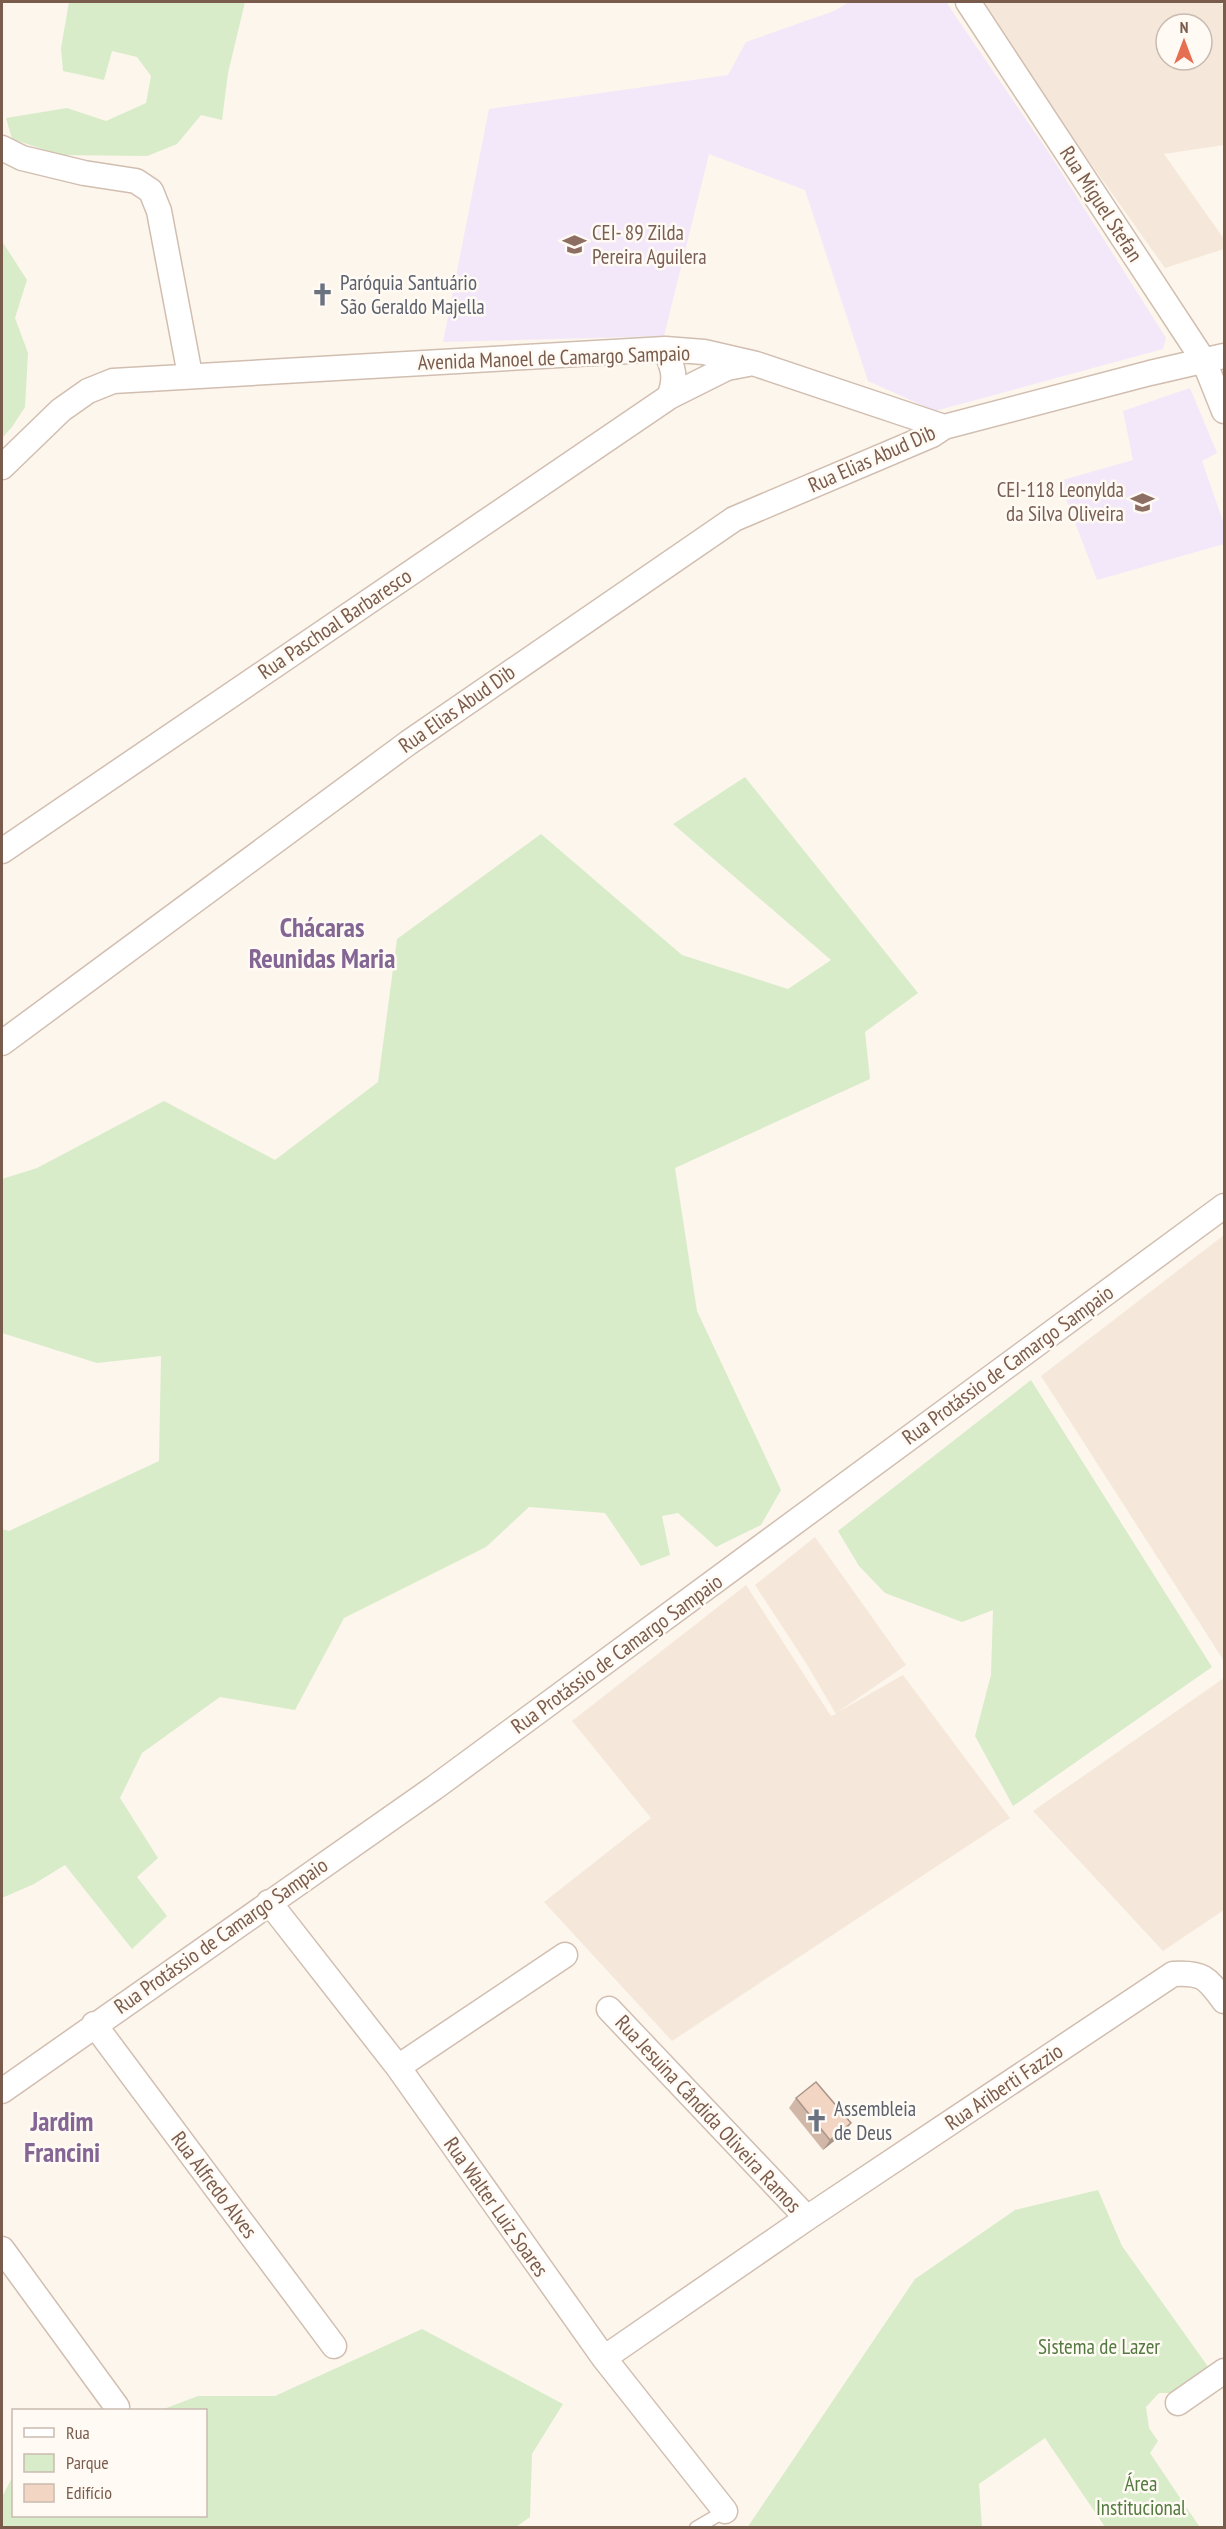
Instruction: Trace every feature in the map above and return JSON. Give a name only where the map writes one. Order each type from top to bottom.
[{"type":"street","name":"Rua Miguel Stefan","points":[[968,2],[1214,359],[1224,411]]},
{"type":"street","points":[[2,148],[22,158],[84,173],[136,181],[151,191],[159,211],[190,375]]},
{"type":"street","points":[[665,349],[674,372],[674,385],[669,397]]},
{"type":"street","name":"Avenida Manoel de Camargo Sampaio","points":[[2,467],[61,410],[88,391],[113,381],[665,349],[704,352],[756,364],[944,427]]},
{"type":"street","points":[[944,427],[1150,373],[1214,359]]},
{"type":"street","name":"Rua Paschoal Barbaresco","points":[[2,851],[669,397],[728,368],[756,364]]},
{"type":"street","name":"Rua Elias Abud Dib","points":[[2,1043],[408,743],[734,519],[932,435],[944,427]]},
{"type":"street","name":"Rua Protássio de Camargo Sampaio","points":[[2,2091],[557,1699],[1224,1206]]},
{"type":"street","name":"Rua Walter Luiz Soares","points":[[269,1902],[398,2067],[604,2358],[725,2511]]},
{"type":"street","points":[[398,2067],[565,1955]]},
{"type":"street","name":"Rua Ariberti Fazzio","points":[[604,2358],[807,2218],[1173,1974],[1194,1972],[1211,1983],[1224,2001]]},
{"type":"street","name":"Rua Jesuina Cândida Oliveira Ramos","points":[[609,2009],[807,2218]]},
{"type":"street","name":"Rua Alfredo Alves","points":[[94,2024],[334,2346]]},
{"type":"street","points":[[2,2249],[117,2407]]},
{"type":"street","points":[[1178,2403],[1224,2371]]},
{"type":"lane","points":[[696,2528],[725,2511]]},
{"type":"shaded area","points":[[849,2],[946,2],[1053,159],[1166,338],[1163,349],[935,411],[868,381],[805,190],[709,154],[664,336],[443,342],[489,109],[728,75],[746,42],[834,11]]},
{"type":"shaded area","points":[[984,2],[1220,2],[1224,6],[1224,145],[1164,154],[1224,239],[1224,249],[1165,268],[1045,99]]},
{"type":"shaded area","name":"CEI-118 Leonylda da Silva Oliveira","points":[[1190,388],[1217,453],[1202,461],[1224,524],[1224,544],[1097,580],[1059,481],[1133,460],[1123,411]]},
{"type":"shaded area","points":[[1224,1235],[1224,1661],[1041,1376]]},
{"type":"shaded area","points":[[815,1537],[906,1665],[838,1712],[903,1675],[1010,1818],[672,2041],[544,1902],[651,1818],[572,1721],[746,1585],[831,1716],[836,1714],[755,1585]]},
{"type":"shaded area","points":[[1224,1678],[1224,1910],[1163,1951],[1033,1811]]},
{"type":"green space","points":[[69,2],[245,2],[228,73],[222,120],[201,115],[177,144],[147,156],[60,155],[12,139],[6,118],[67,108],[106,121],[146,103],[151,76],[137,57],[112,51],[104,80],[63,71],[61,48]]},
{"type":"green space","points":[[2,241],[27,280],[15,318],[28,353],[25,407],[2,438]]},
{"type":"green space","points":[[745,777],[918,993],[865,1032],[870,1079],[675,1168],[697,1311],[781,1490],[761,1525],[716,1547],[678,1513],[662,1516],[670,1555],[641,1566],[605,1513],[529,1507],[486,1547],[344,1618],[295,1710],[220,1697],[142,1753],[120,1798],[158,1858],[137,1877],[167,1916],[132,1949],[65,1865],[34,1884],[2,1898],[2,1529],[9,1531],[159,1461],[161,1356],[97,1363],[2,1333],[2,1179],[37,1168],[164,1101],[275,1160],[378,1082],[397,939],[541,834],[682,955],[788,989],[831,960],[673,824]]},
{"type":"green space","points":[[1031,1380],[1212,1667],[1013,1806],[975,1736],[991,1675],[993,1610],[962,1622],[885,1593],[859,1566],[838,1531]]},
{"type":"green space","points":[[1098,2190],[1122,2246],[1209,2368],[1176,2393],[1159,2393],[1146,2407],[1149,2428],[1158,2441],[1150,2453],[1199,2526],[1105,2527],[1045,2438],[979,2484],[982,2527],[747,2528],[915,2279],[1015,2210]]},
{"type":"green space","points":[[422,2329],[563,2404],[532,2454],[530,2517],[516,2527],[2,2527],[2,2497],[12,2478],[12,2517],[207,2517],[207,2409],[164,2409],[198,2396],[275,2396]]},
{"type":"building","points":[[816,2082],[851,2123],[830,2140],[796,2098]]},
{"type":"place","name":"CEI- 89 Zilda Pereira Aguilera","points":[[574,245]]},
{"type":"place","name":"Paróquia Santuário São Geraldo Majella","points":[[322,295]]},
{"type":"place","name":"CEI-118 Leonylda da Silva Oliveira","points":[[1142,502]]},
{"type":"place","name":"Assembleia de Deus","points":[[816,2121]]},
{"type":"district","name":"Chácaras Reunidas Maria","points":[[322,944]]},
{"type":"district","name":"Jardim Francini","points":[[62,2138]]},
{"type":"park label","name":"Sistema de Lazer","points":[[1099,2347]]},
{"type":"park label","name":"Área Institucional","points":[[1141,2496]]}]
